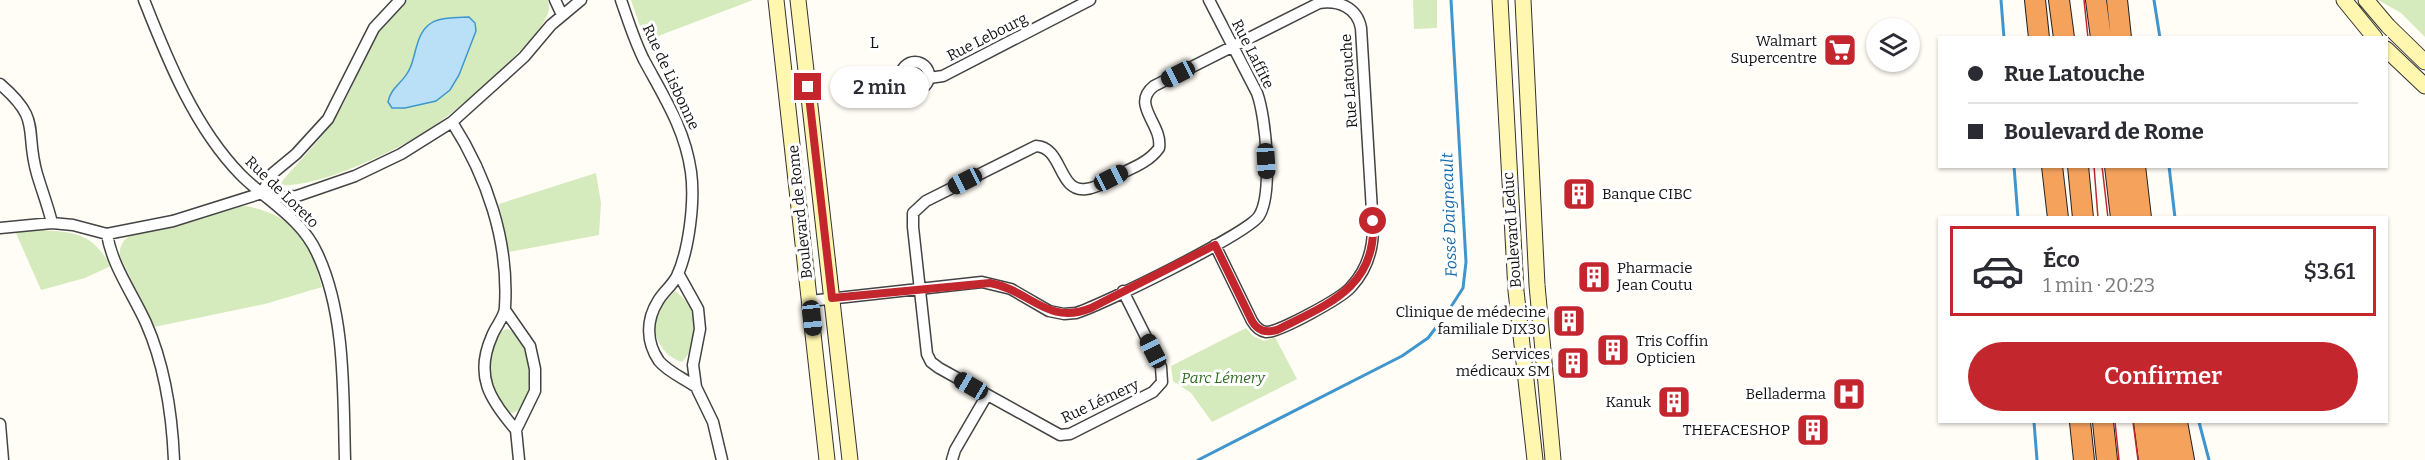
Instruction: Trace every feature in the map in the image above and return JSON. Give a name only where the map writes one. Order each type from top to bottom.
[{"type":"highway","points":[[2035,0],[2039,36]]},
{"type":"highway","points":[[2059,0],[2064,36]]},
{"type":"highway","points":[[2096,0],[2101,36]]},
{"type":"highway","points":[[2117,0],[2121,36]]},
{"type":"highway","points":[[2052,168],[2058,216]]},
{"type":"highway","points":[[2078,168],[2083,216]]},
{"type":"highway","points":[[2115,168],[2121,216]]},
{"type":"highway","points":[[2135,168],[2141,216]]},
{"type":"highway","points":[[2080,423],[2084,460]]},
{"type":"highway","points":[[2103,423],[2107,460]]},
{"type":"highway","points":[[2144,423],[2149,460]]},
{"type":"highway","points":[[2164,423],[2168,460]]},
{"type":"highway","points":[[2176,423],[2184,460]]},
{"type":"main road","name":"Boulevard de Rome","points":[[776,0],[827,460]]},
{"type":"main road","name":"Boulevard de Rome","points":[[798,0],[850,460]]},
{"type":"main road","name":"Boulevard Leduc","points":[[1500,0],[1516,291],[1535,460]]},
{"type":"main road","name":"Boulevard Leduc","points":[[1523,0],[1537,285],[1553,460]]},
{"type":"main road","points":[[2344,0],[2373,36]]},
{"type":"main road","points":[[2366,0],[2388,26],[2425,62]]},
{"type":"main road","points":[[2388,51],[2425,86]]},
{"type":"street","name":"Rue de Loreto","points":[[144,0],[172,68],[195,111],[242,176],[295,221],[308,237],[322,266],[341,349],[345,460]]},
{"type":"street","points":[[262,193],[273,173],[296,154],[328,119],[374,28],[400,0]]},
{"type":"street","points":[[555,0],[562,15]]},
{"type":"street","points":[[0,228],[52,223],[73,225],[107,234],[173,221],[262,193],[281,197],[297,196],[347,179],[401,154],[452,122],[524,57],[550,25],[581,0]]},
{"type":"street","name":"Rue de Lisbonne","points":[[621,0],[633,37],[676,117],[687,147],[692,176],[692,206],[678,273],[657,302],[648,328],[660,361],[696,387]]},
{"type":"street","name":"Rue Lebourg","points":[[929,78],[944,76],[1088,0]]},
{"type":"street","name":"Rue Laffite","points":[[810,301],[990,283],[1011,289],[1049,311],[1064,314],[1083,311],[1238,233],[1255,221],[1264,205],[1267,189],[1262,109],[1209,0]]},
{"type":"street","name":"Rue Latouche","points":[[920,289],[912,220],[915,210],[921,204],[1036,146],[1051,152],[1071,185],[1082,190],[1094,188],[1146,160],[1159,148],[1160,136],[1144,103],[1149,90],[1322,2],[1341,2],[1355,12],[1361,28],[1373,234],[1365,266],[1350,289],[1336,300],[1277,330],[1268,332],[1258,329],[1252,321],[1215,245]]},
{"type":"street","points":[[0,84],[17,99],[27,114],[31,125],[37,174],[52,223]]},
{"type":"street","points":[[452,122],[472,154],[491,201],[503,256],[506,310],[530,346],[535,369],[535,391],[516,430],[519,460]]},
{"type":"street","points":[[107,234],[110,251],[147,324],[161,365],[169,403],[174,460]]},
{"type":"street","name":"Rue de Lisbonne","points":[[678,273],[695,302],[700,317],[693,365],[696,387],[713,422],[722,460]]},
{"type":"street","name":"Rue Lémery","points":[[920,289],[929,358],[939,368],[1050,431],[1064,436],[1157,390],[1163,378],[1161,367],[1123,291]]},
{"type":"street","points":[[506,310],[487,346],[484,374],[490,397],[516,430]]},
{"type":"street","points":[[952,460],[955,450],[987,395]]},
{"type":"street","points":[[0,424],[3,460]]},
{"type":"green space","points":[[407,0],[548,0],[549,8],[542,25],[515,56],[480,89],[435,125],[403,145],[337,174],[296,185],[279,185],[334,120],[376,37],[384,24]]},
{"type":"green space","points":[[631,0],[753,0],[645,41]]},
{"type":"green space","points":[[1413,0],[1437,0],[1437,28],[1414,29]]},
{"type":"green space","points":[[2378,0],[2425,0],[2425,37],[2401,13]]},
{"type":"green space","points":[[596,173],[601,203],[599,235],[509,252],[499,204]]},
{"type":"green space","points":[[246,206],[277,216],[298,233],[312,256],[322,287],[265,304],[154,327],[120,256],[120,249],[124,241],[131,235],[179,224],[230,207]]},
{"type":"green space","points":[[38,230],[81,236],[96,246],[111,266],[85,278],[41,290],[15,231]]},
{"type":"green space","points":[[675,291],[686,300],[694,319],[691,346],[682,362],[663,349],[656,336],[655,328],[660,310]]},
{"type":"green space","name":"Parc Lémery","points":[[1246,328],[1253,336],[1264,341],[1275,337],[1297,379],[1212,422],[1191,393],[1173,381],[1171,366]]},
{"type":"green space","points":[[507,329],[516,335],[522,345],[529,372],[526,398],[521,408],[512,413],[503,407],[497,397],[490,371],[493,344],[499,334]]},
{"type":"water","points":[[469,17],[475,23],[476,31],[459,75],[450,90],[436,101],[405,108],[392,108],[388,102],[389,97],[410,69],[420,36],[425,29],[436,20]]},
{"type":"waterway","name":"Fossé Daigneault","points":[[1198,460],[1402,356],[1428,338],[1463,288],[1466,262],[1451,0]]},
{"type":"waterway","points":[[2001,0],[2004,36]]},
{"type":"waterway","points":[[2154,0],[2160,36]]},
{"type":"waterway","points":[[2014,168],[2018,216]]},
{"type":"waterway","points":[[2169,168],[2175,216]]},
{"type":"waterway","points":[[2034,423],[2037,460]]},
{"type":"waterway","points":[[2199,423],[2209,460]]},
{"type":"tram line","points":[[2084,0],[2088,36]]},
{"type":"tram line","points":[[2094,168],[2098,216]]},
{"type":"tram line","points":[[2102,168],[2108,216]]},
{"type":"tram line","points":[[2115,423],[2119,460]]},
{"type":"tram line","points":[[2133,423],[2138,460]]},
{"type":"place","name":"Walmart Supercentre","points":[[1840,50]]},
{"type":"place","name":"Banque CIBC","points":[[1579,194]]},
{"type":"place","name":"Pharmacie Jean Coutu","points":[[1594,277]]},
{"type":"place","name":"Clinique de médecine familiale DIX30","points":[[1569,321]]},
{"type":"place","name":"Tris Coffin Opticien","points":[[1613,350]]},
{"type":"place","name":"Services médicaux SM","points":[[1573,363]]},
{"type":"place","name":"Belladerma","points":[[1849,394]]},
{"type":"place","name":"Kanuk","points":[[1674,402]]},
{"type":"place","name":"THEFACESHOP","points":[[1813,430]]},
{"type":"district","name":"L","points":[[875,42]]},
{"type":"route","points":[[808,87],[832,298],[990,283],[1011,289],[1049,311],[1069,314],[1091,308],[1215,245],[1252,321],[1258,329],[1268,332],[1277,330],[1336,300],[1350,289],[1362,273],[1368,259],[1373,221]]}]
